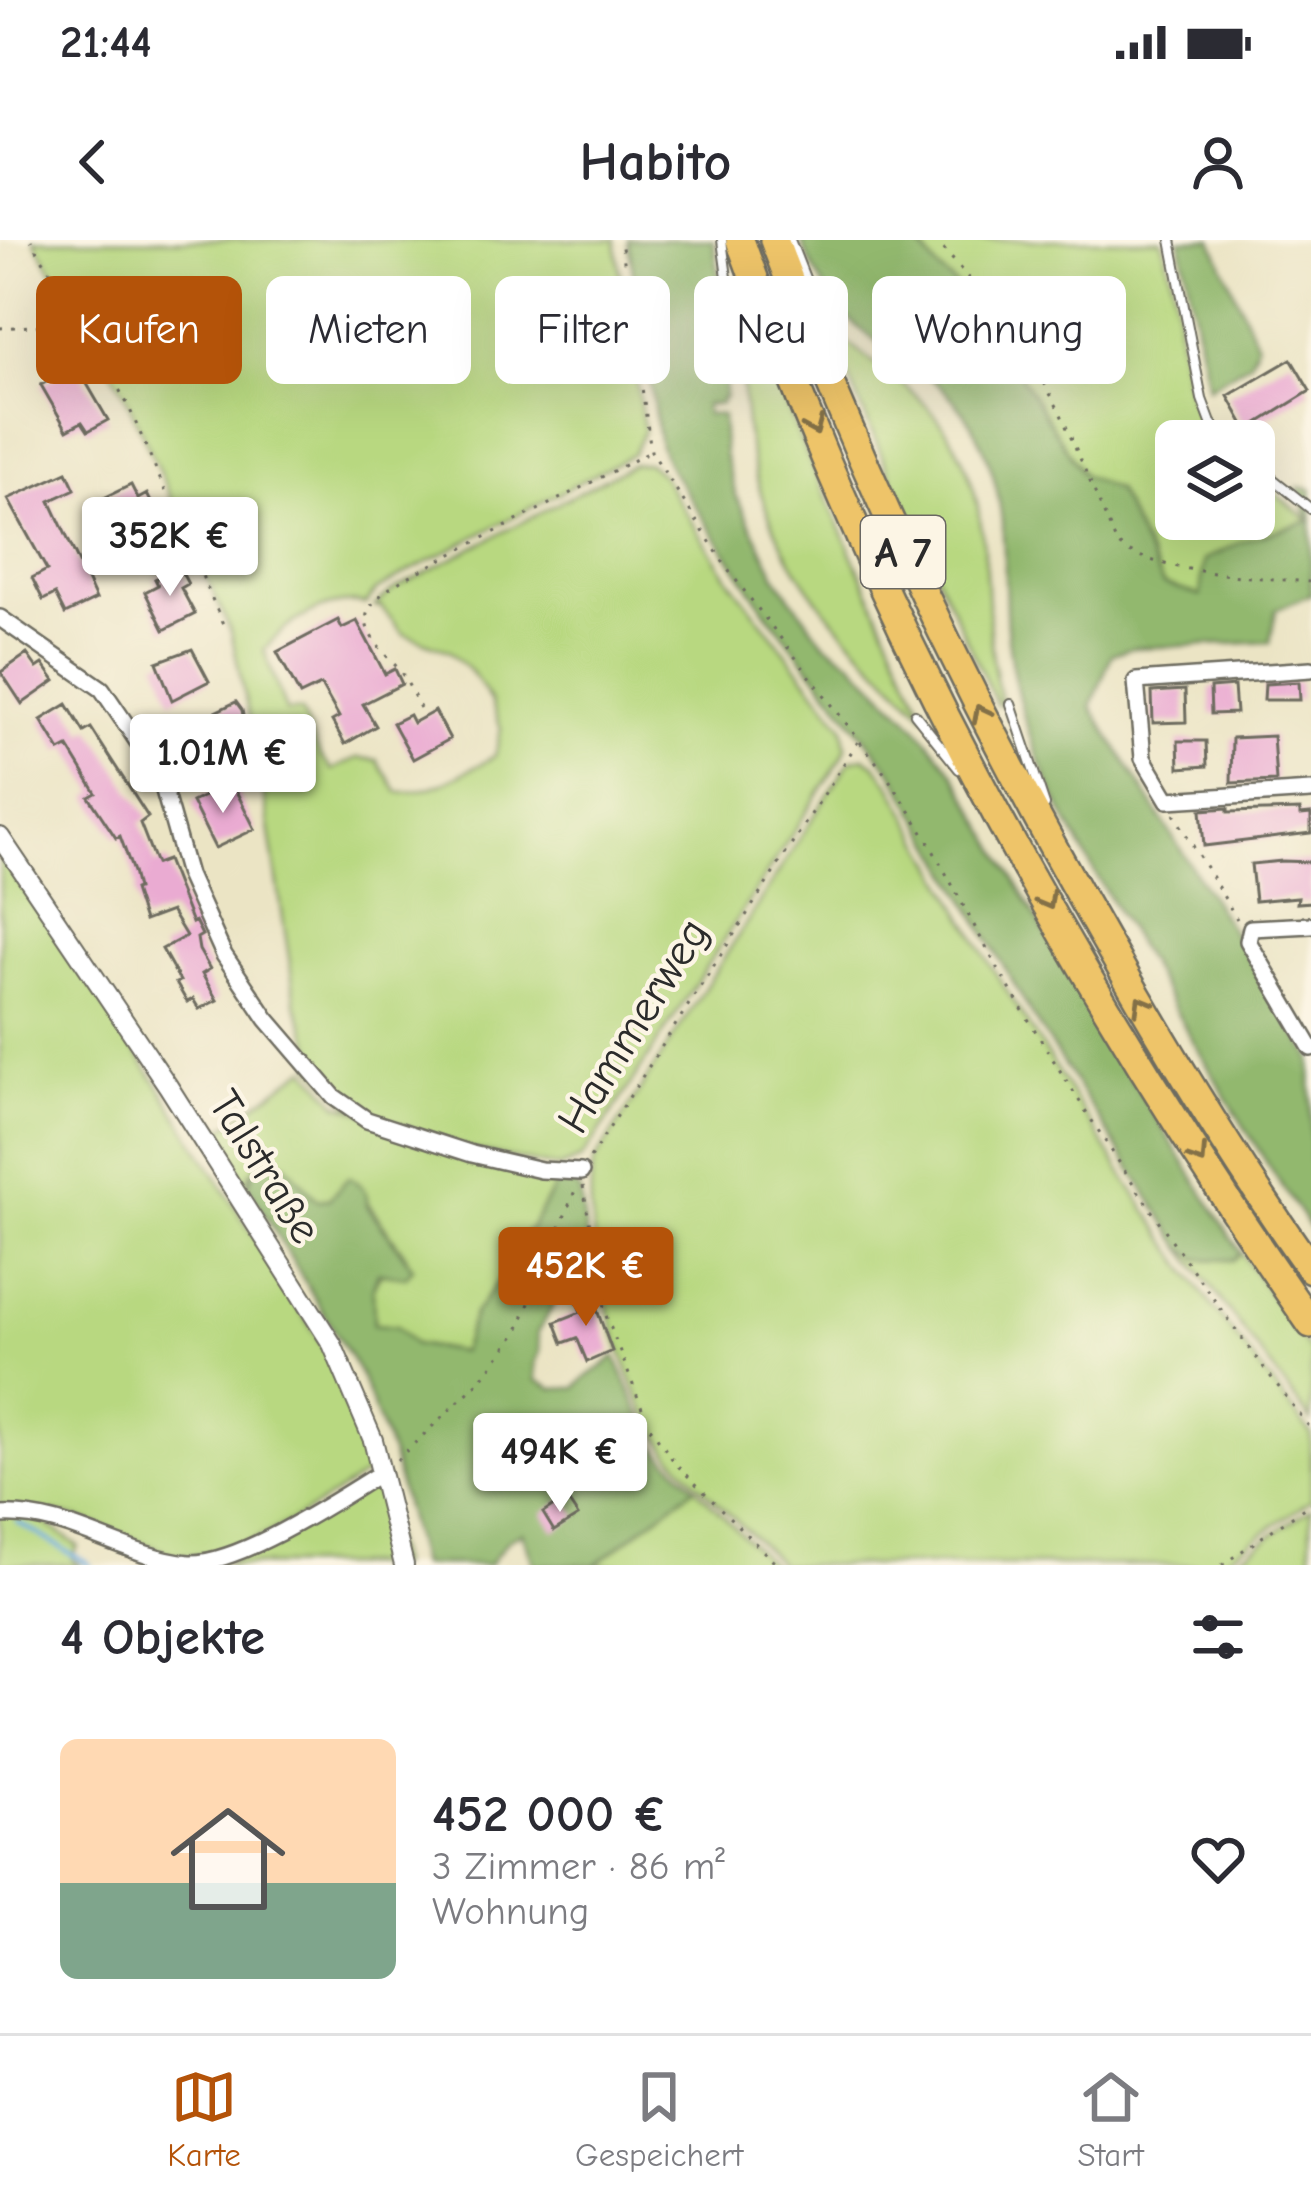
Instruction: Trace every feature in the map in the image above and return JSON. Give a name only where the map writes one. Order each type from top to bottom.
[{"type":"highway","name":"A 7","points":[[740,240],[838,483],[904,629],[990,799],[1135,1058],[1311,1324]]},
{"type":"highway","name":"A 7","points":[[774,240],[890,524],[956,665],[1055,853],[1201,1104],[1311,1269]]},
{"type":"street","points":[[0,618],[102,688],[159,773],[188,875],[224,955],[267,1019],[334,1097],[367,1120],[472,1154],[541,1170],[581,1172]]},
{"type":"street","points":[[1311,669],[1136,681],[1143,758],[1171,800],[1311,791]]},
{"type":"street","name":"Talstraße","points":[[0,837],[180,1104],[332,1344],[365,1414],[404,1565]]},
{"type":"street","points":[[1311,925],[1251,928],[1248,941],[1311,1048]]},
{"type":"street","points":[[8,1514],[65,1522],[174,1560],[203,1563],[240,1552],[382,1472]]},
{"type":"lane","points":[[722,240],[727,276]]},
{"type":"lane","points":[[790,240],[804,276]]},
{"type":"lane","points":[[1171,240],[1210,420]]},
{"type":"lane","points":[[1275,481],[1311,509]]},
{"type":"lane","points":[[1011,704],[1052,820],[1055,853]]},
{"type":"lane","points":[[915,714],[942,743],[970,787],[990,799]]},
{"type":"path","points":[[31,240],[53,276]]},
{"type":"path","points":[[621,240],[651,451],[729,571],[901,794],[1006,983],[1175,1247],[1311,1429]]},
{"type":"path","points":[[936,240],[1021,340],[1060,412],[1118,544],[1128,553],[1239,577],[1311,582]]},
{"type":"path","points":[[0,328],[36,326]]},
{"type":"path","points":[[117,384],[226,631]]},
{"type":"path","points":[[420,708],[396,666],[372,643],[364,625],[371,603],[404,579],[651,451]]},
{"type":"path","name":"Hammerweg","points":[[382,1472],[479,1382],[517,1334],[581,1172],[859,740]]},
{"type":"path","points":[[1171,800],[1185,833],[1250,933]]},
{"type":"path","points":[[581,1172],[602,1300],[649,1426],[675,1463],[777,1565]]},
{"type":"path","points":[[1222,1565],[1311,1503]]},
{"type":"green space","points":[[34,240],[615,240],[620,276],[495,276],[495,384],[637,384],[644,430],[633,454],[406,573],[376,591],[366,604],[338,604],[309,613],[264,650],[286,711],[301,711],[320,756],[332,770],[357,758],[377,760],[398,792],[436,786],[460,775],[495,756],[501,728],[491,702],[474,675],[449,651],[404,634],[375,606],[394,589],[633,464],[648,463],[660,473],[729,579],[843,726],[846,747],[842,757],[581,1159],[559,1168],[457,1146],[351,1106],[311,1065],[317,1059],[296,1004],[261,773],[231,632],[119,384],[242,384],[242,276],[55,276]]},
{"type":"green space","points":[[628,240],[713,240],[719,276],[694,276],[694,384],[725,384],[725,398],[721,404],[705,405],[706,414],[722,415],[724,454],[736,496],[778,580],[823,642],[851,661],[918,728],[954,773],[1097,1024],[1241,1253],[1233,1260],[1198,1259],[1182,1248],[1033,1017],[893,773],[766,612],[671,470],[660,446],[650,384],[670,384],[670,276],[634,276]]},
{"type":"green space","points":[[801,240],[916,240],[946,276],[872,276],[872,338],[848,317],[848,276],[818,276]]},
{"type":"green space","points":[[916,240],[1162,240],[1189,394],[1200,420],[1155,420],[1155,540],[1246,540],[1200,597],[1163,584],[1116,490],[1083,475],[1025,384],[1126,384],[1126,276],[946,276]]},
{"type":"green space","points":[[1180,240],[1212,240],[1257,344],[1250,362],[1208,387]]},
{"type":"green space","points":[[848,343],[872,361],[872,384],[902,384],[939,420],[959,452],[980,521],[994,668],[1002,704],[997,705],[848,375]]},
{"type":"green space","points":[[742,384],[778,384],[925,715],[840,627],[794,566],[761,493]]},
{"type":"green space","points":[[936,384],[1025,384],[1083,475],[1116,490],[1163,584],[1200,596],[1204,560],[1246,540],[1275,540],[1275,531],[1309,521],[1298,487],[1311,489],[1311,594],[1276,610],[1270,642],[1133,648],[1112,654],[1091,707],[1311,1057],[1311,1230],[1225,1096],[1097,876],[1040,762],[1013,670],[1004,542],[994,479],[979,438]]},
{"type":"green space","points":[[1275,494],[1310,521],[1275,531]]},
{"type":"green space","points":[[864,757],[892,787],[990,964],[1126,1180],[1203,1294],[1311,1434],[1311,1500],[1216,1565],[781,1565],[670,1453],[638,1395],[599,1269],[591,1191],[594,1162],[850,761]]},
{"type":"green space","points":[[0,851],[163,1092],[329,1356],[362,1435],[370,1464],[366,1474],[250,1542],[199,1555],[175,1555],[64,1514],[30,1512],[78,1546],[72,1559],[79,1565],[0,1565]]},
{"type":"green space","points":[[306,1068],[338,1104],[563,1181],[556,1184],[530,1229],[515,1242],[499,1280],[474,1314],[462,1352],[414,1344],[396,1326],[374,1325],[375,1283],[407,1257],[349,1177],[329,1199],[317,1200],[302,1184],[250,1172],[248,1186],[215,1134]]},
{"type":"green space","points":[[271,1159],[286,1164],[317,1200],[329,1199],[349,1177],[360,1185],[367,1205],[413,1268],[406,1277],[378,1273],[373,1288],[374,1324],[396,1326],[414,1344],[461,1352],[474,1314],[499,1280],[515,1242],[530,1229],[556,1184],[573,1184],[580,1191],[588,1247],[537,1333],[536,1380],[553,1389],[576,1388],[615,1356],[654,1445],[695,1487],[595,1565],[534,1565],[522,1532],[508,1540],[489,1565],[420,1565],[392,1456],[360,1374],[248,1186],[257,1162]]},
{"type":"green space","points":[[1182,1248],[1198,1259],[1233,1260],[1241,1253],[1311,1353],[1311,1421]]},
{"type":"green space","points":[[695,1487],[772,1565],[595,1565]]},
{"type":"green space","points":[[371,1488],[378,1489],[399,1565],[223,1565]]},
{"type":"green space","points":[[1311,1508],[1311,1565],[1228,1565]]},
{"type":"building","points":[[1291,359],[1310,391],[1263,420],[1241,420],[1228,396]]},
{"type":"building","points":[[87,384],[108,420],[88,431],[82,422],[67,430],[41,385]]},
{"type":"building","points":[[67,472],[75,489],[50,501],[96,599],[65,614],[55,594],[43,600],[32,578],[47,570],[8,499]]},
{"type":"building","points":[[131,485],[138,499],[147,494],[166,532],[136,547],[126,526],[118,530],[102,499]]},
{"type":"building","points":[[179,567],[188,584],[181,588],[195,614],[164,630],[145,592],[158,585],[155,579]]},
{"type":"building","points":[[338,620],[342,628],[357,621],[385,674],[395,669],[402,684],[363,704],[376,726],[345,744],[332,721],[339,717],[321,685],[300,695],[277,652]]},
{"type":"building","points":[[192,649],[209,681],[172,700],[157,662]]},
{"type":"building","points":[[27,654],[37,668],[43,664],[55,681],[22,704],[1,672]]},
{"type":"building","points":[[1299,682],[1300,700],[1264,700],[1265,684]]},
{"type":"building","points":[[1234,686],[1236,713],[1211,714],[1210,688]]},
{"type":"building","points":[[1185,690],[1186,722],[1153,723],[1152,692]]},
{"type":"building","points":[[236,702],[242,710],[250,753],[227,762],[217,743],[193,756],[180,729]]},
{"type":"building","points":[[67,704],[84,732],[91,728],[148,817],[140,823],[156,864],[167,860],[192,923],[202,935],[197,938],[199,950],[210,969],[202,974],[217,1000],[199,1009],[193,999],[187,1002],[162,949],[186,936],[171,911],[144,921],[120,836],[116,838],[89,797],[96,793],[68,747],[60,751],[41,720]]},
{"type":"building","points":[[435,711],[450,739],[413,759],[393,723],[409,715],[413,723]]},
{"type":"building","points":[[1273,736],[1276,781],[1231,783],[1232,738]]},
{"type":"building","points":[[1178,741],[1206,741],[1207,766],[1179,768]]},
{"type":"building","points":[[232,783],[255,829],[215,848],[192,802]]},
{"type":"building","points":[[1228,808],[1228,812],[1300,810],[1300,815],[1311,814],[1311,833],[1204,846],[1201,810]]},
{"type":"building","points":[[1311,862],[1311,902],[1297,903],[1298,897],[1255,901],[1251,864]]},
{"type":"building","points":[[590,1291],[612,1351],[587,1362],[577,1338],[563,1343],[555,1322],[581,1312],[575,1297]]},
{"type":"building","points":[[566,1498],[578,1516],[554,1531],[543,1513]]},
{"type":"waterway","points":[[17,1522],[90,1565]]}]
